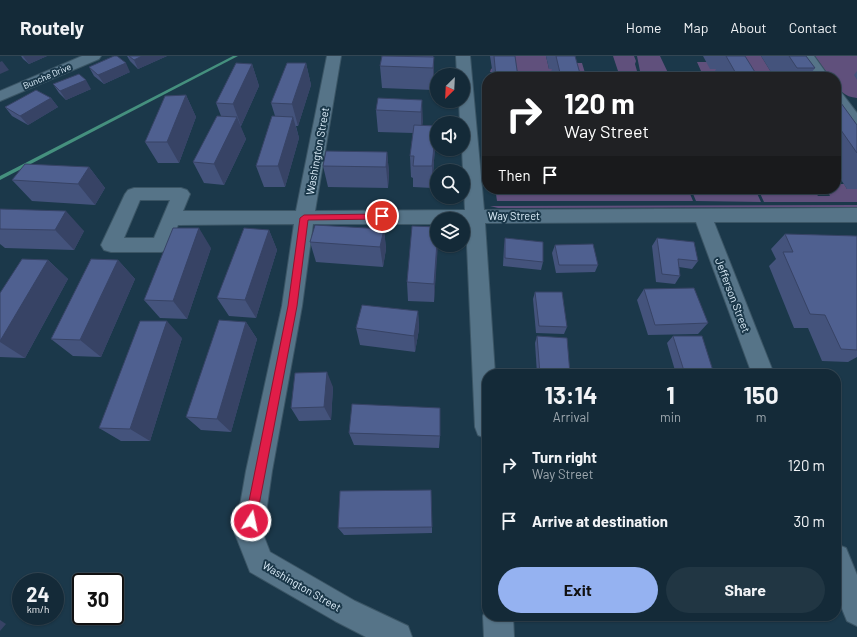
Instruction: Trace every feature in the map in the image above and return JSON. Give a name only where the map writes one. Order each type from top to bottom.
[{"type":"street","name":"Bunche Drive","points":[[0,96],[94,56]]},
{"type":"street","name":"Washington Street","points":[[334,56],[312,182],[304,218],[292,306],[248,534],[260,562],[345,611],[397,637]]},
{"type":"street","points":[[463,56],[475,215],[484,369]]},
{"type":"street","points":[[807,56],[818,72]]},
{"type":"street","points":[[841,99],[857,103]]},
{"type":"street","points":[[841,102],[857,124]]},
{"type":"street","name":"Way Street","points":[[171,218],[304,218],[475,215],[857,215]]},
{"type":"street","name":"Jefferson Street","points":[[702,215],[761,369]]},
{"type":"street","points":[[841,571],[857,611]]},
{"type":"street","points":[[498,621],[499,637]]},
{"type":"shaded area","points":[[508,56],[546,56],[549,69],[565,63],[582,63],[585,72],[490,72],[491,69]]},
{"type":"shaded area","points":[[613,56],[634,56],[637,71],[640,71],[637,56],[660,56],[668,72],[618,72]]},
{"type":"shaded area","points":[[721,56],[761,56],[771,72],[701,71],[697,62],[706,62]]},
{"type":"shaded area","points":[[815,56],[857,56],[857,98],[849,96],[841,91],[841,72],[826,72]]},
{"type":"shaded area","points":[[841,184],[844,184],[847,189],[857,189],[857,202],[764,202],[760,194],[817,194],[818,196],[830,196],[829,194],[841,194]]},
{"type":"shaded area","points":[[496,194],[690,194],[693,201],[497,201]]},
{"type":"shaded area","points":[[693,194],[757,194],[761,202],[696,201]]},
{"type":"shaded area","points":[[857,205],[857,207],[498,208],[490,206]]},
{"type":"building","points":[[117,56],[126,63],[98,75],[89,67]]},
{"type":"building","points":[[129,56],[142,56],[134,60]]},
{"type":"building","points":[[382,56],[434,57],[433,68],[380,66]]},
{"type":"building","points":[[494,56],[515,56],[517,72],[496,72]]},
{"type":"building","points":[[556,56],[575,56],[580,72],[560,72]]},
{"type":"building","points":[[726,56],[745,56],[755,72],[735,72]]},
{"type":"building","points":[[789,56],[806,56],[815,68],[797,68]]},
{"type":"building","points":[[236,63],[252,64],[233,104],[216,103]]},
{"type":"building","points":[[287,63],[306,63],[292,104],[271,103]]},
{"type":"building","points":[[79,74],[86,80],[60,91],[53,84]]},
{"type":"building","points":[[36,90],[51,98],[20,116],[5,107]]},
{"type":"building","points":[[186,95],[167,142],[145,142],[165,96]]},
{"type":"building","points":[[378,98],[422,100],[421,112],[376,110]]},
{"type":"building","points":[[841,103],[857,125],[857,153],[841,130]]},
{"type":"building","points":[[217,116],[237,117],[214,164],[193,162]]},
{"type":"building","points":[[272,116],[293,117],[278,166],[256,166]]},
{"type":"building","points":[[414,125],[430,126],[430,156],[433,156],[432,164],[430,164],[430,166],[413,166],[414,156],[410,156]]},
{"type":"building","points":[[326,151],[387,152],[386,167],[323,166]]},
{"type":"building","points":[[25,164],[89,167],[78,184],[12,180]]},
{"type":"building","points":[[0,209],[66,211],[55,230],[0,229]]},
{"type":"building","points":[[315,225],[384,229],[380,247],[310,242]]},
{"type":"building","points":[[412,226],[430,227],[430,252],[436,252],[434,284],[407,282]]},
{"type":"building","points":[[173,228],[199,228],[173,301],[144,300]]},
{"type":"building","points":[[244,228],[269,230],[245,300],[217,298]]},
{"type":"building","points":[[785,234],[857,236],[857,350],[841,349],[825,315],[810,314],[783,252],[793,252]]},
{"type":"building","points":[[505,238],[543,242],[543,262],[505,258]]},
{"type":"building","points":[[657,238],[694,242],[698,261],[678,259],[680,276],[662,274]]},
{"type":"building","points":[[593,244],[598,265],[559,265],[555,245]]},
{"type":"building","points":[[22,259],[48,260],[0,341],[0,293]]},
{"type":"building","points":[[91,259],[118,260],[80,340],[51,339]]},
{"type":"building","points":[[694,288],[708,323],[655,325],[644,289]]},
{"type":"building","points":[[535,292],[562,292],[567,327],[539,326]]},
{"type":"building","points":[[362,305],[418,311],[414,336],[356,328]]},
{"type":"building","points":[[219,320],[246,322],[217,419],[186,417]]},
{"type":"building","points":[[140,321],[167,321],[130,429],[99,428]]},
{"type":"building","points":[[537,336],[567,338],[570,369],[540,369]]},
{"type":"building","points":[[673,336],[702,336],[712,369],[683,369]]},
{"type":"building","points":[[327,372],[324,407],[291,408],[295,373]]},
{"type":"building","points":[[352,404],[440,408],[440,436],[349,433]]},
{"type":"building","points":[[431,490],[432,527],[338,528],[340,491]]},
{"type":"waterway","points":[[0,178],[236,56]]},
{"type":"route","points":[[251,521],[259,471],[292,306],[304,218],[382,216]]}]
